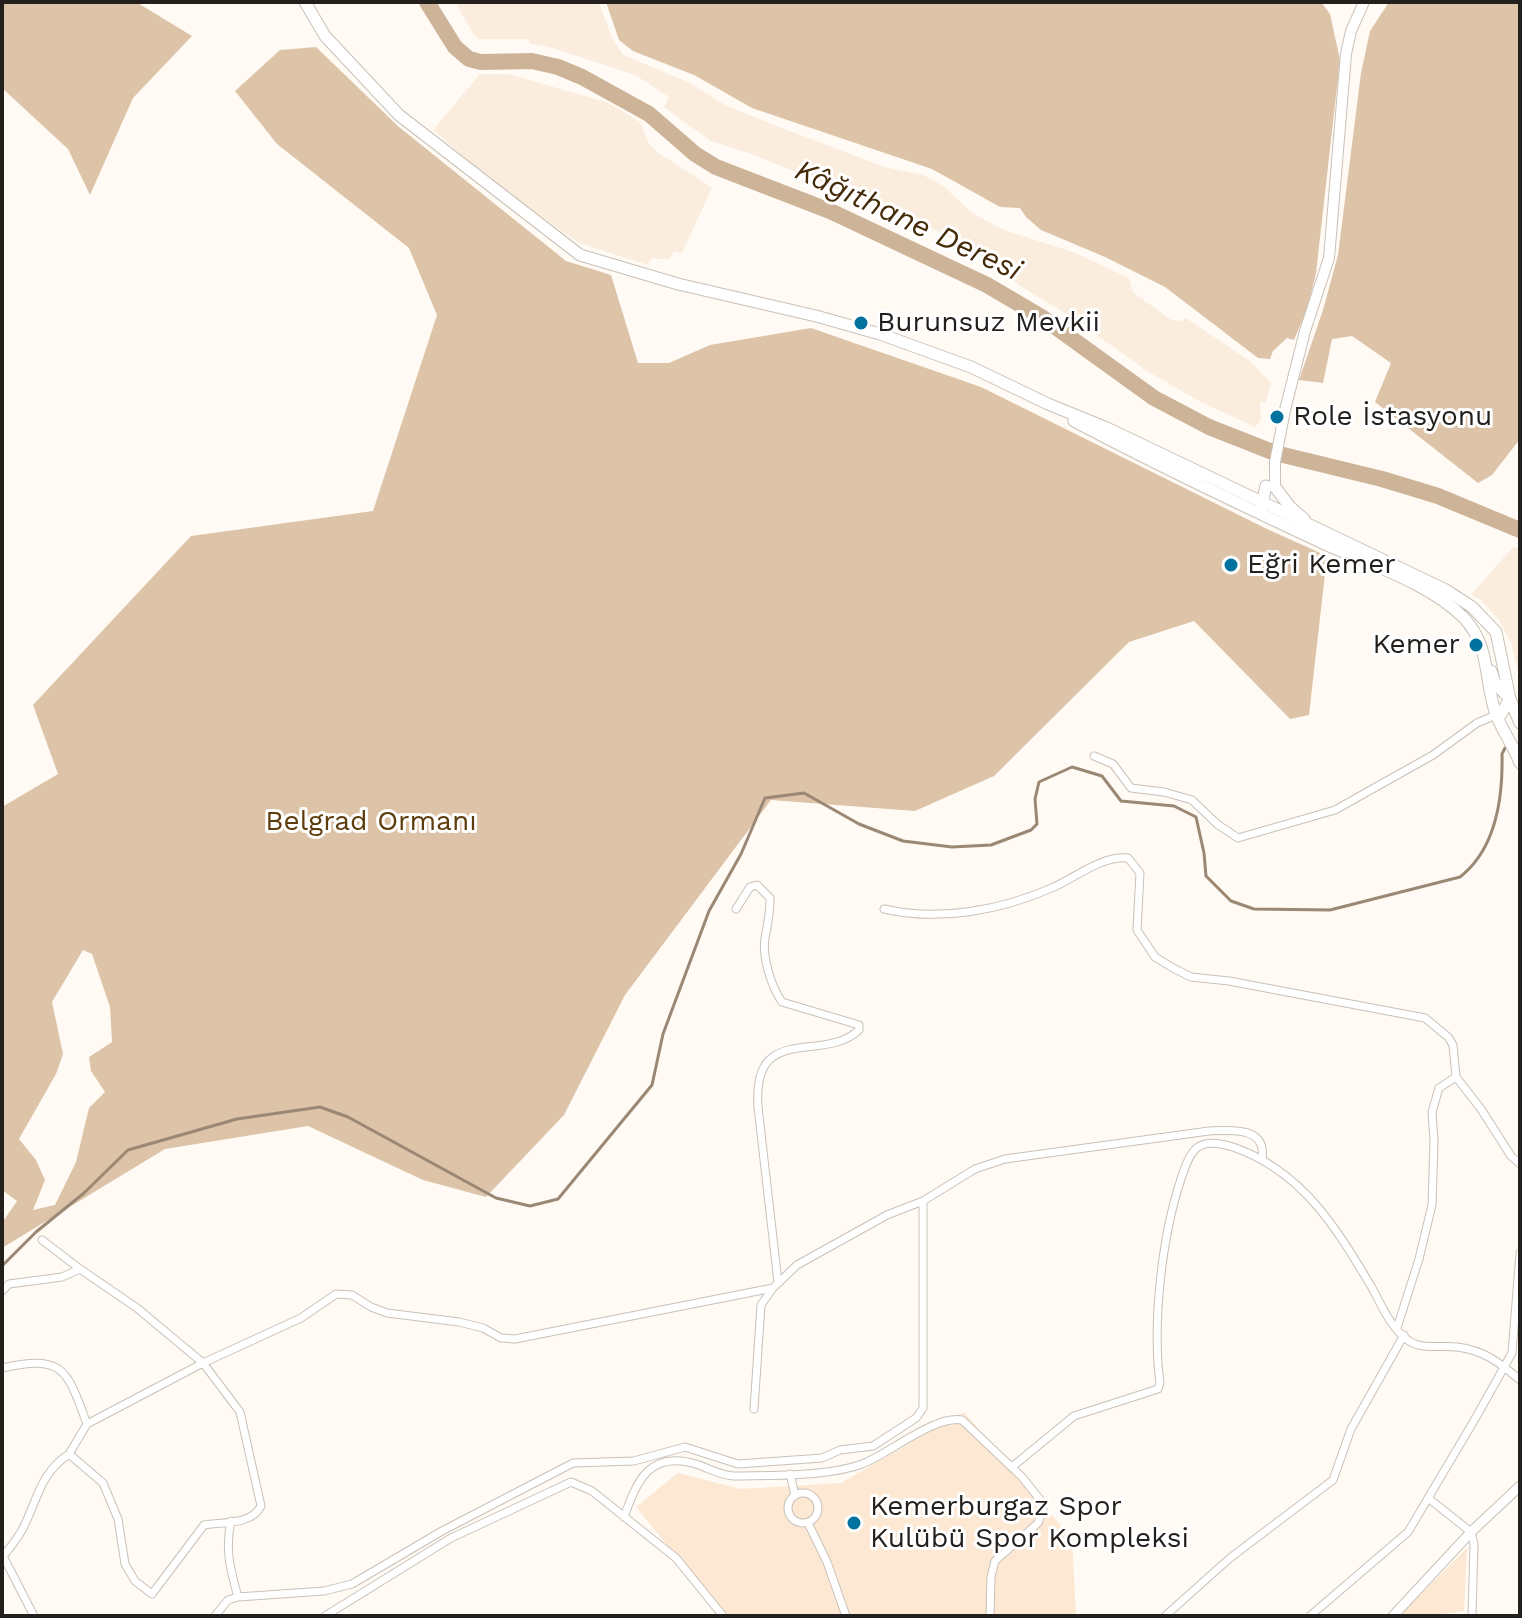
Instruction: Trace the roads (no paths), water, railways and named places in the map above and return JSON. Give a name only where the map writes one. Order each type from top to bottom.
[{"type":"main road","points":[[305,2],[325,36],[399,115],[580,255],[678,284],[880,334],[971,367],[1107,428],[1240,493],[1433,595],[1465,619],[1477,637],[1495,683],[1515,698]]},
{"type":"main road","points":[[1263,507],[1271,486],[1280,432],[1305,331],[1329,258],[1346,54],[1356,16],[1364,2]]},
{"type":"main road","points":[[1048,404],[1098,434],[1412,572],[1472,607],[1496,632],[1520,723]]},
{"type":"main road","points":[[1240,493],[1271,486]]},
{"type":"main road","points":[[1271,486],[1316,528]]},
{"type":"main road","points":[[1487,660],[1490,695],[1497,717],[1520,763]]},
{"type":"main road","points":[[1497,717],[1515,698]]},
{"type":"street","points":[[1094,756],[1113,764],[1131,788],[1164,792],[1192,800],[1217,824],[1238,838],[1335,810],[1433,755],[1477,723],[1497,717]]},
{"type":"street","points":[[884,909],[922,915],[984,909],[1054,887],[1112,857],[1128,858],[1140,873],[1137,930],[1155,957],[1191,977],[1229,981],[1425,1018],[1448,1037],[1453,1045],[1456,1077],[1511,1156],[1520,1164]]},
{"type":"street","points":[[736,909],[750,887],[757,885],[770,898],[766,958],[776,994],[782,1002],[859,1025],[859,1030],[845,1039],[796,1047],[777,1054],[759,1078],[758,1107],[775,1285]]},
{"type":"street","points":[[1397,1328],[1432,1205],[1432,1112],[1439,1088],[1456,1077]]},
{"type":"street","points":[[754,1409],[761,1305],[775,1285],[797,1265],[887,1215],[923,1201],[975,1169],[997,1161],[1209,1131],[1248,1132],[1262,1146],[1262,1159]]},
{"type":"street","points":[[1012,1467],[1074,1416],[1158,1389],[1156,1340],[1171,1211],[1189,1155],[1201,1144],[1221,1144],[1262,1159],[1294,1181],[1342,1239],[1390,1320],[1409,1341],[1481,1351],[1520,1380]]},
{"type":"street","points":[[215,1616],[228,1600],[238,1597],[324,1591],[352,1584],[442,1531],[573,1463],[634,1461],[685,1447],[738,1464],[822,1458],[840,1450],[873,1446],[916,1418],[923,1408],[923,1201]]},
{"type":"street","points":[[42,1240],[137,1308],[203,1363],[240,1412],[259,1492],[259,1512],[249,1519],[204,1525],[152,1594],[135,1581],[125,1564],[118,1519],[103,1483],[69,1454]]},
{"type":"street","points":[[1310,1616],[1408,1532],[1510,1357],[1520,1253]]},
{"type":"street","points":[[2,1291],[9,1284],[62,1277],[80,1269]]},
{"type":"street","points":[[34,1616],[3,1555],[22,1531],[40,1485],[55,1464],[69,1454],[87,1424],[203,1363],[301,1318],[332,1296],[342,1293],[352,1295],[387,1313],[459,1322],[508,1339],[775,1285]]},
{"type":"street","points":[[1165,1616],[1230,1558],[1333,1480],[1351,1429],[1404,1335]]},
{"type":"street","points":[[2,1368],[42,1363],[60,1368],[72,1382],[87,1424]]},
{"type":"street","points":[[624,1517],[639,1478],[671,1461],[698,1465],[724,1475],[790,1474],[858,1466],[945,1420],[955,1419],[967,1423],[1042,1502],[1043,1510],[1038,1523],[1004,1551],[992,1568],[990,1616]]},
{"type":"street","points":[[790,1474],[795,1495],[787,1508],[790,1517],[798,1523],[808,1523],[816,1516],[816,1501],[809,1494],[795,1495]]},
{"type":"street","points":[[325,1616],[451,1538],[571,1482],[592,1491],[676,1558],[723,1616]]},
{"type":"street","points":[[1393,1616],[1471,1532],[1520,1486]]},
{"type":"street","points":[[1428,1498],[1471,1532],[1474,1544],[1472,1616]]},
{"type":"street","points":[[231,1521],[228,1558],[238,1597]]},
{"type":"street","points":[[808,1523],[831,1572],[844,1615]]},
{"type":"waterway","name":"Kâğıthane Deresi","points":[[427,2],[455,47],[469,59],[481,62],[532,61],[582,77],[649,114],[695,154],[716,167],[830,211],[987,285],[1043,318],[1154,398],[1209,427],[1275,453],[1438,496],[1520,530]]},
{"type":"waterway","points":[[2,1266],[128,1150],[237,1119],[320,1107],[348,1117],[496,1198],[530,1206],[558,1199],[652,1085],[663,1034],[709,911],[741,854],[765,798],[804,793],[859,824],[903,841],[952,847],[991,845],[1031,830],[1037,824],[1035,799],[1039,782],[1072,767],[1102,776],[1121,801],[1174,806],[1196,817],[1206,876],[1231,901],[1254,909],[1330,910],[1460,877],[1482,852],[1495,821],[1505,748]]},
{"type":"place","name":"Burunsuz Mevkii","points":[[861,323]]},
{"type":"place","name":"Role İstasyonu","points":[[1277,417]]},
{"type":"place","name":"Eğri Kemer","points":[[1231,565]]},
{"type":"place","name":"Kemer","points":[[1476,645]]},
{"type":"place","name":"Kemerburgaz Spor Kulübü Spor Kompleksi","points":[[854,1523]]},
{"type":"park label","name":"Belgrad Ormanı","points":[[371,822]]}]
